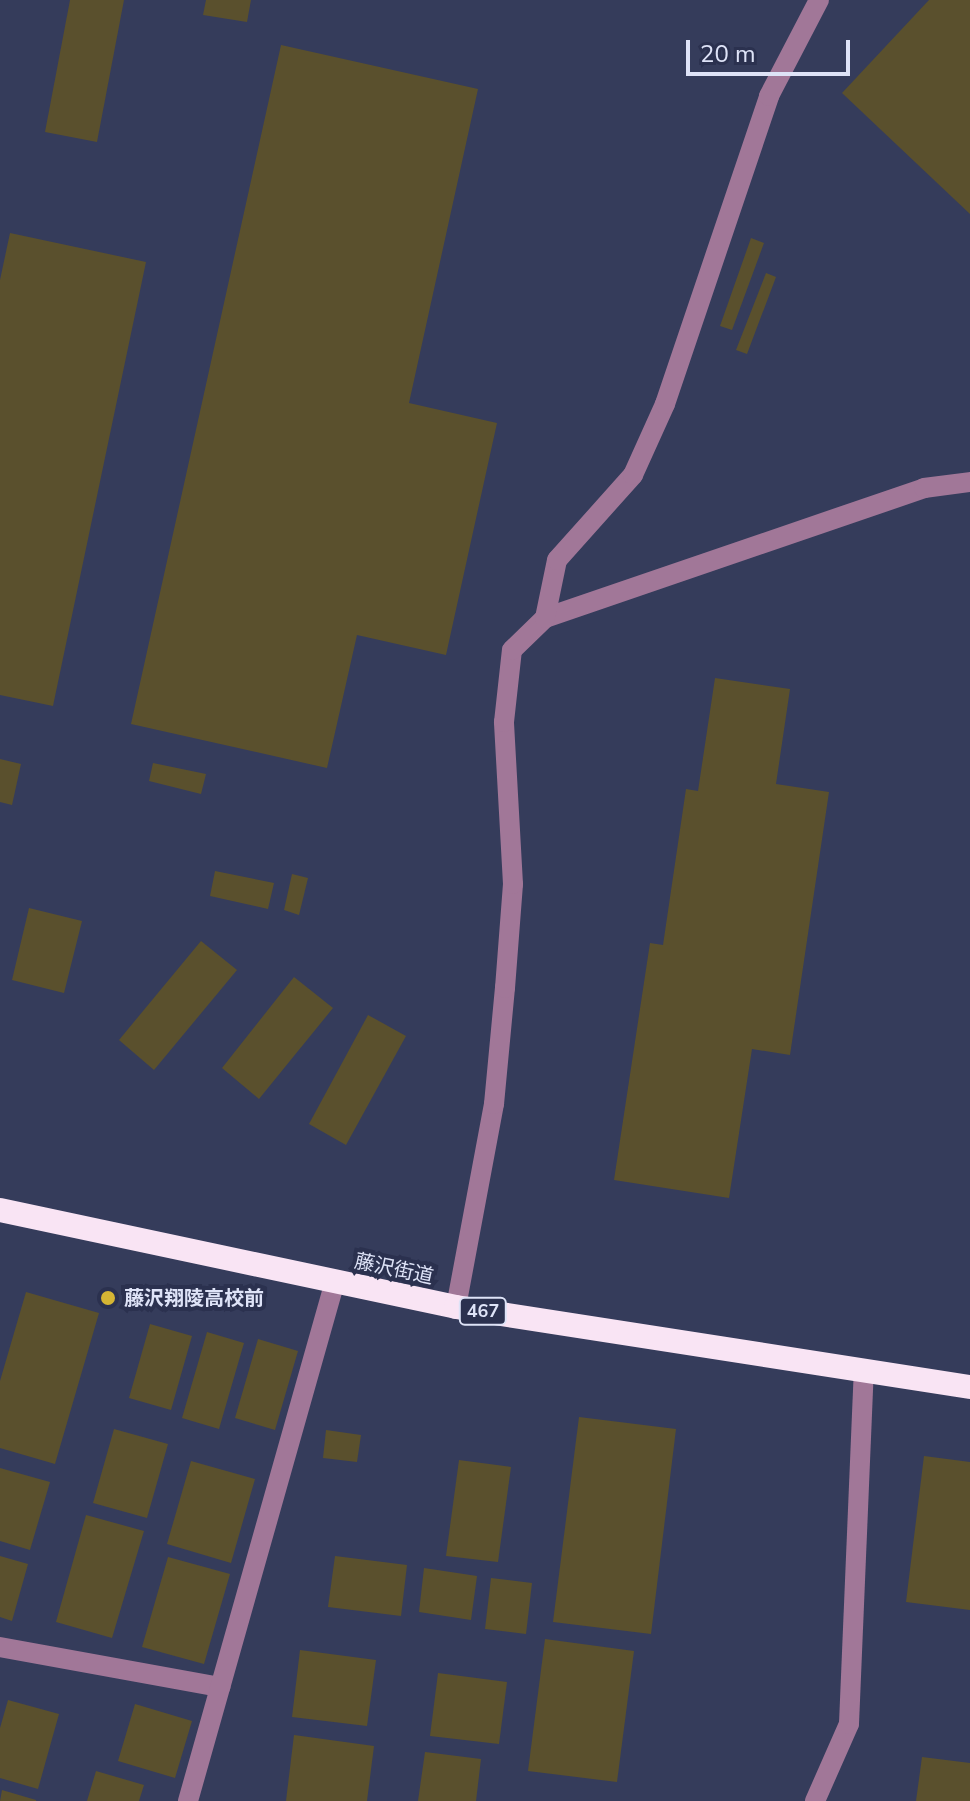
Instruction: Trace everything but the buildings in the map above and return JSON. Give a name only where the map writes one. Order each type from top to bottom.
[{"type":"highway","name":"藤沢街道","points":[[0,1210],[456,1307],[970,1387]]},
{"type":"street","points":[[545,618],[557,560],[633,475],[658,418],[769,96],[819,0]]},
{"type":"street","points":[[456,1307],[494,1104],[505,988],[513,884],[504,722],[512,650],[545,618],[924,488],[970,482]]},
{"type":"street","points":[[188,1801],[335,1281]]},
{"type":"street","points":[[815,1801],[849,1724],[864,1371]]},
{"type":"street","points":[[0,1647],[220,1687]]},
{"type":"place","name":"藤沢翔陵高校前","points":[[108,1298]]}]
